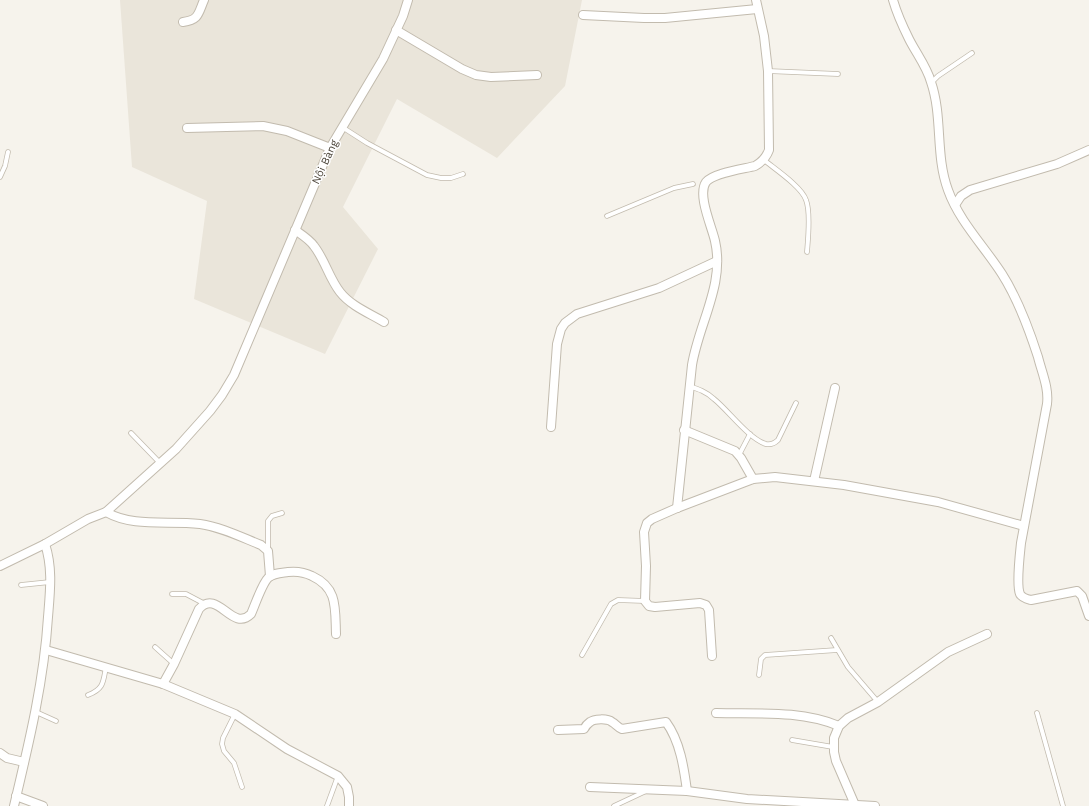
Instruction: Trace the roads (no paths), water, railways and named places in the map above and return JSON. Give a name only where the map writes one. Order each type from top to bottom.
[{"type":"street","points":[[183,22],[195,19],[198,16],[204,0]]},
{"type":"street","name":"Nội Bàng","points":[[0,566],[45,544],[75,526],[106,512],[176,449],[210,411],[222,395],[234,375],[330,148],[383,59],[408,0]]},
{"type":"street","points":[[677,508],[689,386],[696,346],[716,286],[717,261],[715,242],[703,199],[703,183],[714,177],[755,166],[764,160],[770,145],[768,71],[764,36],[756,0]]},
{"type":"street","points":[[893,0],[901,22],[931,82],[936,103],[942,167],[948,190],[954,205],[1010,288],[1034,347],[1046,384],[1048,404],[1024,526],[1019,562],[1019,591],[1022,596],[1031,600],[1077,591],[1082,596],[1089,616]]},
{"type":"street","points":[[583,15],[665,18],[757,9]]},
{"type":"street","points":[[396,30],[462,69],[476,75],[491,77],[537,75]]},
{"type":"street","points":[[187,128],[263,126],[287,131],[330,148]]},
{"type":"street","points":[[954,205],[961,196],[970,190],[1044,168],[1089,150]]},
{"type":"street","points":[[295,230],[305,236],[315,246],[336,286],[343,296],[353,305],[384,322]]},
{"type":"street","points":[[551,427],[558,335],[566,323],[577,314],[659,288],[717,261]]},
{"type":"street","points":[[814,481],[835,388]]},
{"type":"street","points":[[684,430],[732,450],[739,455],[753,479]]},
{"type":"street","points":[[712,656],[709,610],[705,603],[655,607],[649,606],[645,598],[645,526],[652,519],[677,508],[753,479],[775,477],[844,485],[938,502],[1024,526]]},
{"type":"street","points":[[106,512],[119,518],[131,521],[206,525],[261,545],[268,551],[270,576]]},
{"type":"street","points":[[14,806],[36,712],[46,650],[51,582],[48,554],[45,544]]},
{"type":"street","points":[[163,684],[200,609],[205,604],[214,604],[237,618],[246,618],[251,614],[266,581],[270,576],[275,574],[300,571],[324,583],[334,598],[336,634]]},
{"type":"street","points":[[856,805],[836,761],[833,746],[834,738],[840,726],[848,718],[878,702],[948,652],[987,634]]},
{"type":"street","points":[[46,650],[163,684],[235,714],[287,749],[338,776],[347,787],[350,806]]},
{"type":"street","points":[[716,713],[800,715],[817,718],[840,726]]},
{"type":"street","points":[[558,730],[584,730],[590,722],[594,720],[611,721],[617,727],[622,729],[666,722],[674,737],[684,767],[687,791]]},
{"type":"street","points":[[0,753],[8,758],[24,762]]},
{"type":"street","points":[[590,788],[687,791],[747,799],[875,806]]},
{"type":"street","points":[[16,796],[43,806]]},
{"type":"street","points":[[741,806],[747,799]]},
{"type":"lane","points":[[931,82],[972,53]]},
{"type":"lane","points":[[768,71],[838,74]]},
{"type":"lane","points":[[342,127],[367,143],[427,175],[441,178],[451,178],[463,174]]},
{"type":"lane","points":[[0,177],[5,166],[8,152]]},
{"type":"lane","points":[[764,160],[800,191],[806,200],[808,211],[808,252]]},
{"type":"lane","points":[[607,216],[674,188],[693,184]]},
{"type":"lane","points":[[689,386],[710,395],[750,434],[765,443],[771,444],[776,442],[796,403]]},
{"type":"lane","points":[[131,433],[160,463]]},
{"type":"lane","points":[[739,455],[750,434]]},
{"type":"lane","points":[[268,551],[268,521],[272,516],[282,512]]},
{"type":"lane","points":[[21,585],[51,582]]},
{"type":"lane","points":[[172,594],[186,594],[205,604]]},
{"type":"lane","points":[[582,655],[611,604],[618,600],[645,598]]},
{"type":"lane","points":[[831,638],[848,667],[878,702]]},
{"type":"lane","points":[[155,647],[174,664]]},
{"type":"lane","points":[[759,675],[761,659],[765,655],[837,650]]},
{"type":"lane","points":[[88,695],[96,692],[102,685],[106,667]]},
{"type":"lane","points":[[36,712],[56,721]]},
{"type":"lane","points":[[1037,713],[1063,806]]},
{"type":"lane","points":[[235,714],[223,738],[222,744],[224,751],[234,763],[242,787]]},
{"type":"lane","points":[[792,740],[833,746]]},
{"type":"lane","points":[[327,806],[338,776]]},
{"type":"lane","points":[[614,806],[648,790]]}]
